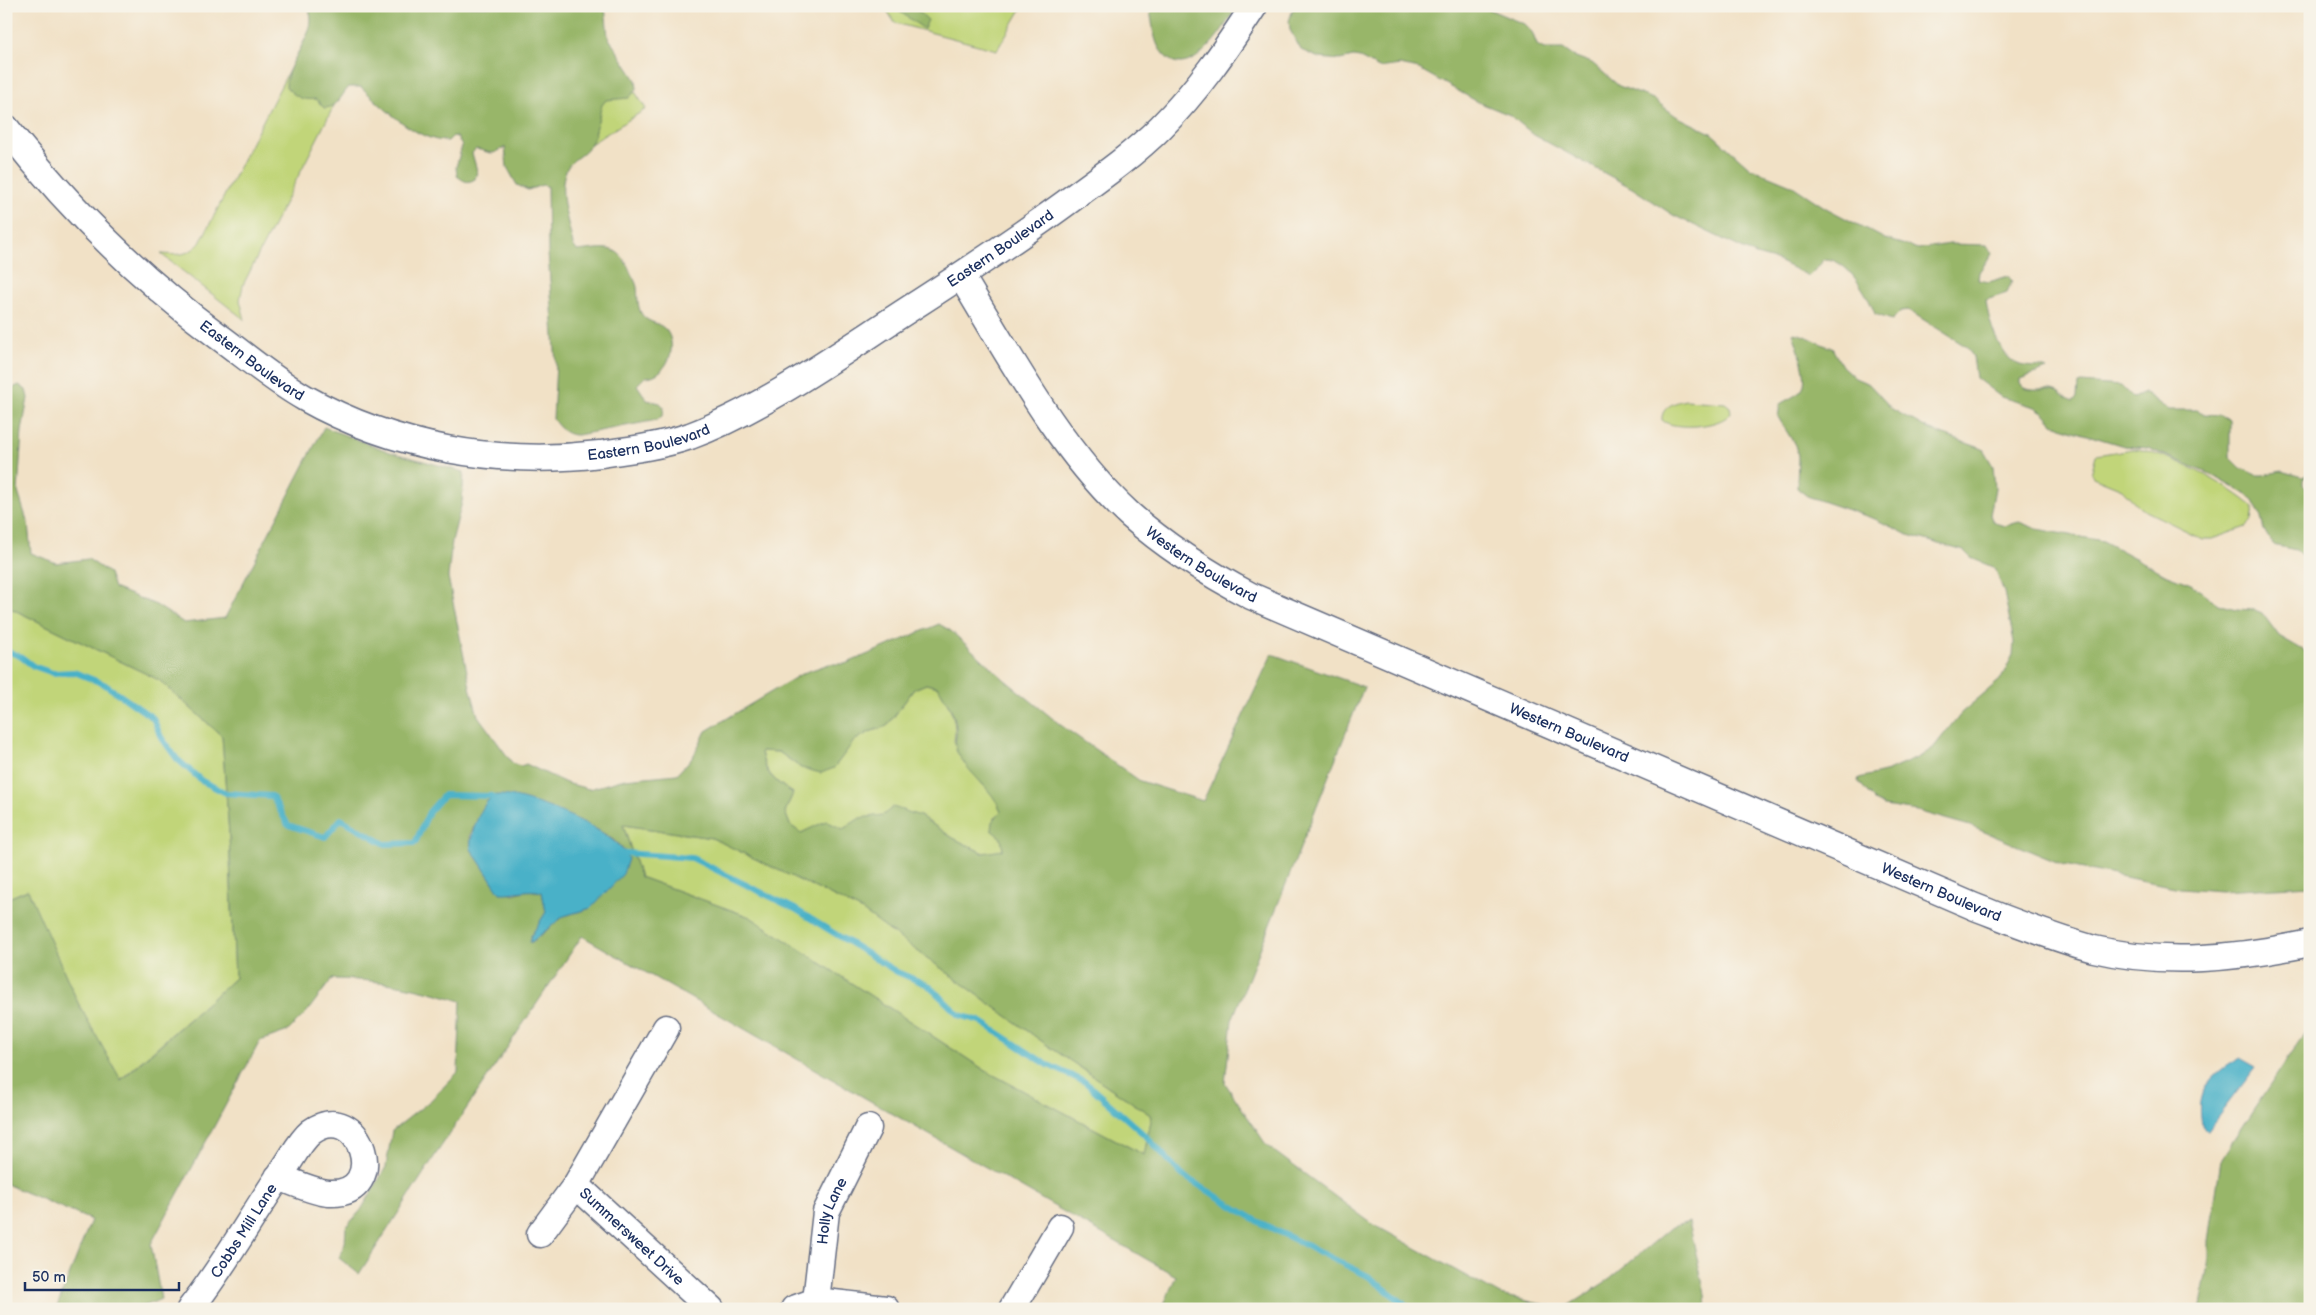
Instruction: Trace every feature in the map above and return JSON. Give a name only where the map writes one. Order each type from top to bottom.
[{"type":"street","name":"Eastern Boulevard","points":[[6,128],[75,209],[123,258],[181,309],[258,368],[306,399],[356,422],[435,448],[519,458],[570,458],[633,449],[689,436],[762,402],[1012,243],[1107,173],[1162,126],[1221,58],[1254,6]]},
{"type":"street","name":"Western Boulevard","points":[[961,276],[1057,430],[1094,477],[1129,514],[1168,547],[1214,577],[1251,596],[1974,907],[2044,934],[2095,949],[2131,955],[2199,959],[2258,954],[2310,944]]},
{"type":"street","name":"Summersweet Drive","points":[[540,1234],[576,1185],[666,1028]]},
{"type":"street","name":"Holly Lane","points":[[805,1305],[826,1212],[868,1128]]},
{"type":"street","name":"Cobbs Mill Lane","points":[[190,1309],[204,1291],[278,1177]]},
{"type":"street","name":"Summersweet Drive","points":[[576,1185],[711,1309]]},
{"type":"street","points":[[1012,1309],[1060,1228]]},
{"type":"street","points":[[805,1305],[886,1309]]},
{"type":"green space","points":[[307,6],[605,6],[608,37],[636,80],[637,89],[629,98],[606,100],[602,105],[596,131],[590,145],[567,168],[563,182],[563,200],[573,245],[577,251],[608,249],[620,255],[625,260],[636,285],[641,313],[646,319],[663,327],[670,337],[671,352],[665,366],[653,376],[645,377],[637,385],[647,400],[660,403],[664,407],[663,415],[657,420],[578,435],[567,433],[558,425],[553,419],[556,364],[548,253],[547,186],[542,185],[528,190],[517,185],[507,167],[505,147],[492,153],[476,149],[472,153],[477,171],[475,179],[468,182],[464,180],[457,176],[456,167],[462,146],[457,137],[453,136],[448,141],[424,136],[401,122],[361,87],[349,87],[333,106],[324,108],[316,99],[303,99],[293,93],[286,87],[287,77],[310,25],[311,16]]},
{"type":"green space","points":[[884,6],[1023,6],[997,50],[895,23]]},
{"type":"green space","points":[[892,6],[913,6],[928,20],[924,29]]},
{"type":"green space","points":[[1149,6],[1237,6],[1224,28],[1204,51],[1192,60],[1181,63],[1170,60],[1159,48]]},
{"type":"green space","points":[[1294,6],[1481,6],[1524,24],[1532,32],[1537,45],[1544,49],[1563,49],[1573,56],[1592,63],[1619,86],[1653,99],[1676,116],[1711,133],[1750,168],[1791,185],[1826,208],[1885,239],[1918,249],[1949,244],[1987,245],[1992,254],[1979,272],[1978,280],[1989,282],[2008,276],[2012,281],[2007,293],[1986,300],[1989,318],[1996,337],[2006,355],[2013,361],[2023,366],[2047,369],[2020,379],[2020,384],[2032,390],[2055,391],[2073,401],[2077,398],[2078,384],[2081,383],[2121,386],[2133,398],[2144,393],[2147,394],[2168,410],[2197,410],[2205,414],[2221,415],[2230,420],[2230,457],[2241,468],[2256,475],[2282,471],[2303,477],[2310,472],[2310,475],[2303,479],[2303,485],[2310,492],[2310,564],[2296,550],[2273,545],[2264,530],[2260,514],[2253,501],[2244,493],[2212,475],[2148,448],[2124,446],[2061,427],[2053,423],[2035,407],[2001,397],[1976,378],[1973,357],[1967,347],[1908,310],[1901,311],[1892,320],[1875,314],[1856,279],[1842,265],[1825,259],[1809,276],[1778,261],[1756,255],[1673,215],[1632,188],[1534,135],[1510,115],[1478,102],[1419,69],[1400,65],[1379,68],[1360,58],[1353,57],[1340,60],[1319,58],[1301,50],[1290,30],[1289,21]]},
{"type":"green space","points":[[585,14],[646,109],[549,170],[351,72],[243,285],[240,300],[245,320],[161,254],[182,254],[200,243],[317,16]]},
{"type":"green space","points":[[1793,333],[1803,335],[1832,348],[1842,366],[1855,378],[1869,384],[1892,409],[1930,430],[1983,449],[1993,466],[1995,488],[1990,515],[1992,520],[1998,524],[2005,526],[2019,522],[2037,529],[2103,541],[2167,575],[2191,584],[2218,604],[2236,609],[2255,610],[2262,613],[2279,636],[2310,654],[2310,886],[2221,891],[2180,888],[2064,865],[1970,826],[1917,811],[1884,806],[1875,801],[1858,781],[1859,778],[1888,771],[1921,756],[1933,748],[1961,713],[2000,680],[2013,655],[2014,642],[2004,592],[1995,568],[1971,558],[1964,551],[1908,535],[1875,519],[1807,496],[1797,488],[1798,456],[1795,445],[1778,417],[1780,404],[1799,393],[1804,386],[1804,371]]},
{"type":"green space","points":[[19,385],[26,390],[28,398],[22,431],[18,492],[28,524],[31,553],[56,563],[88,559],[109,573],[114,588],[156,605],[184,623],[225,618],[324,427],[390,452],[464,472],[462,502],[452,541],[448,577],[470,687],[478,716],[513,764],[521,766],[526,764],[566,783],[589,789],[625,779],[677,774],[693,757],[706,731],[803,673],[829,664],[845,664],[939,624],[951,631],[1005,680],[1062,726],[1140,781],[1203,801],[1272,654],[1364,687],[1232,1020],[1225,1083],[1267,1146],[1371,1223],[1500,1295],[1563,1309],[1162,1309],[1176,1276],[582,936],[436,1154],[359,1274],[339,1258],[345,1243],[346,1227],[361,1210],[386,1167],[392,1131],[431,1100],[458,1072],[461,1001],[397,985],[365,980],[332,979],[306,1013],[288,1031],[260,1041],[151,1244],[161,1299],[138,1309],[56,1309],[91,1220],[6,1184],[6,899],[28,890],[78,1003],[121,1080],[235,978],[229,834],[222,736],[159,680],[6,606],[6,402],[11,389]],"holes":[[[926,684],[938,687],[947,702],[956,723],[955,747],[957,752],[968,768],[992,795],[1001,811],[992,822],[991,830],[1001,838],[1003,850],[983,853],[953,838],[920,816],[893,807],[883,815],[860,818],[843,829],[826,821],[801,833],[790,825],[785,812],[793,793],[771,776],[762,759],[761,751],[779,752],[801,768],[821,773],[834,768],[854,741],[869,732],[887,726],[914,689]],[[487,801],[562,816],[581,823],[599,831],[614,841],[626,853],[591,908],[564,916],[531,943],[531,936],[546,912],[542,892],[528,890],[513,894],[494,884],[471,849],[470,835]],[[623,825],[712,838],[861,910],[1047,1045],[1152,1116],[1144,1155],[986,1071],[750,917],[640,877]]]},
{"type":"green space","points":[[1686,400],[1725,403],[1730,407],[1731,412],[1727,417],[1719,421],[1698,426],[1677,426],[1662,420],[1662,415],[1666,408]]},
{"type":"green space","points":[[2133,449],[2161,455],[2214,480],[2244,499],[2254,508],[2252,521],[2246,527],[2212,539],[2203,539],[2140,508],[2122,489],[2093,477],[2091,474],[2096,455]]},
{"type":"green space","points":[[6,606],[159,680],[222,736],[229,834],[235,978],[120,1080],[78,1003],[27,890],[6,899]]},
{"type":"green space","points":[[926,684],[938,687],[942,693],[954,719],[954,741],[982,784],[996,798],[1001,811],[992,822],[1001,838],[1003,851],[983,853],[953,838],[920,816],[861,818],[843,829],[826,822],[801,833],[790,825],[785,812],[793,793],[771,776],[762,758],[761,751],[779,752],[801,768],[844,753],[854,741],[869,732],[887,726],[914,689]]},
{"type":"green space","points":[[623,825],[712,838],[861,910],[1047,1045],[1152,1116],[1144,1155],[986,1071],[750,917],[640,877]]},
{"type":"green space","points":[[2310,1025],[2310,1309],[2198,1309],[2201,1306],[2209,1265],[2209,1241],[2221,1159]]},
{"type":"green space","points":[[1689,1222],[1705,1294],[1706,1309],[1563,1309],[1610,1279],[1672,1227]]},
{"type":"water","points":[[494,796],[515,797],[552,808],[572,817],[608,837],[621,848],[628,859],[623,874],[591,908],[564,916],[530,943],[531,936],[546,912],[542,892],[500,893],[471,849],[474,829],[484,805]]},
{"type":"water","points":[[2240,1058],[2256,1067],[2207,1131],[2202,1125],[2201,1117],[2202,1097],[2205,1089],[2216,1075]]},
{"type":"waterway","points":[[6,651],[20,656],[33,666],[53,673],[74,672],[104,684],[153,718],[161,737],[177,759],[202,781],[226,793],[272,796],[288,825],[325,837],[341,819],[385,844],[415,843],[429,812],[444,795],[492,796]]},
{"type":"waterway","points":[[626,853],[692,858],[795,909],[897,972],[928,985],[959,1015],[980,1021],[1046,1064],[1085,1082],[1148,1138],[1182,1175],[1259,1222],[1368,1276],[1411,1309]]}]
